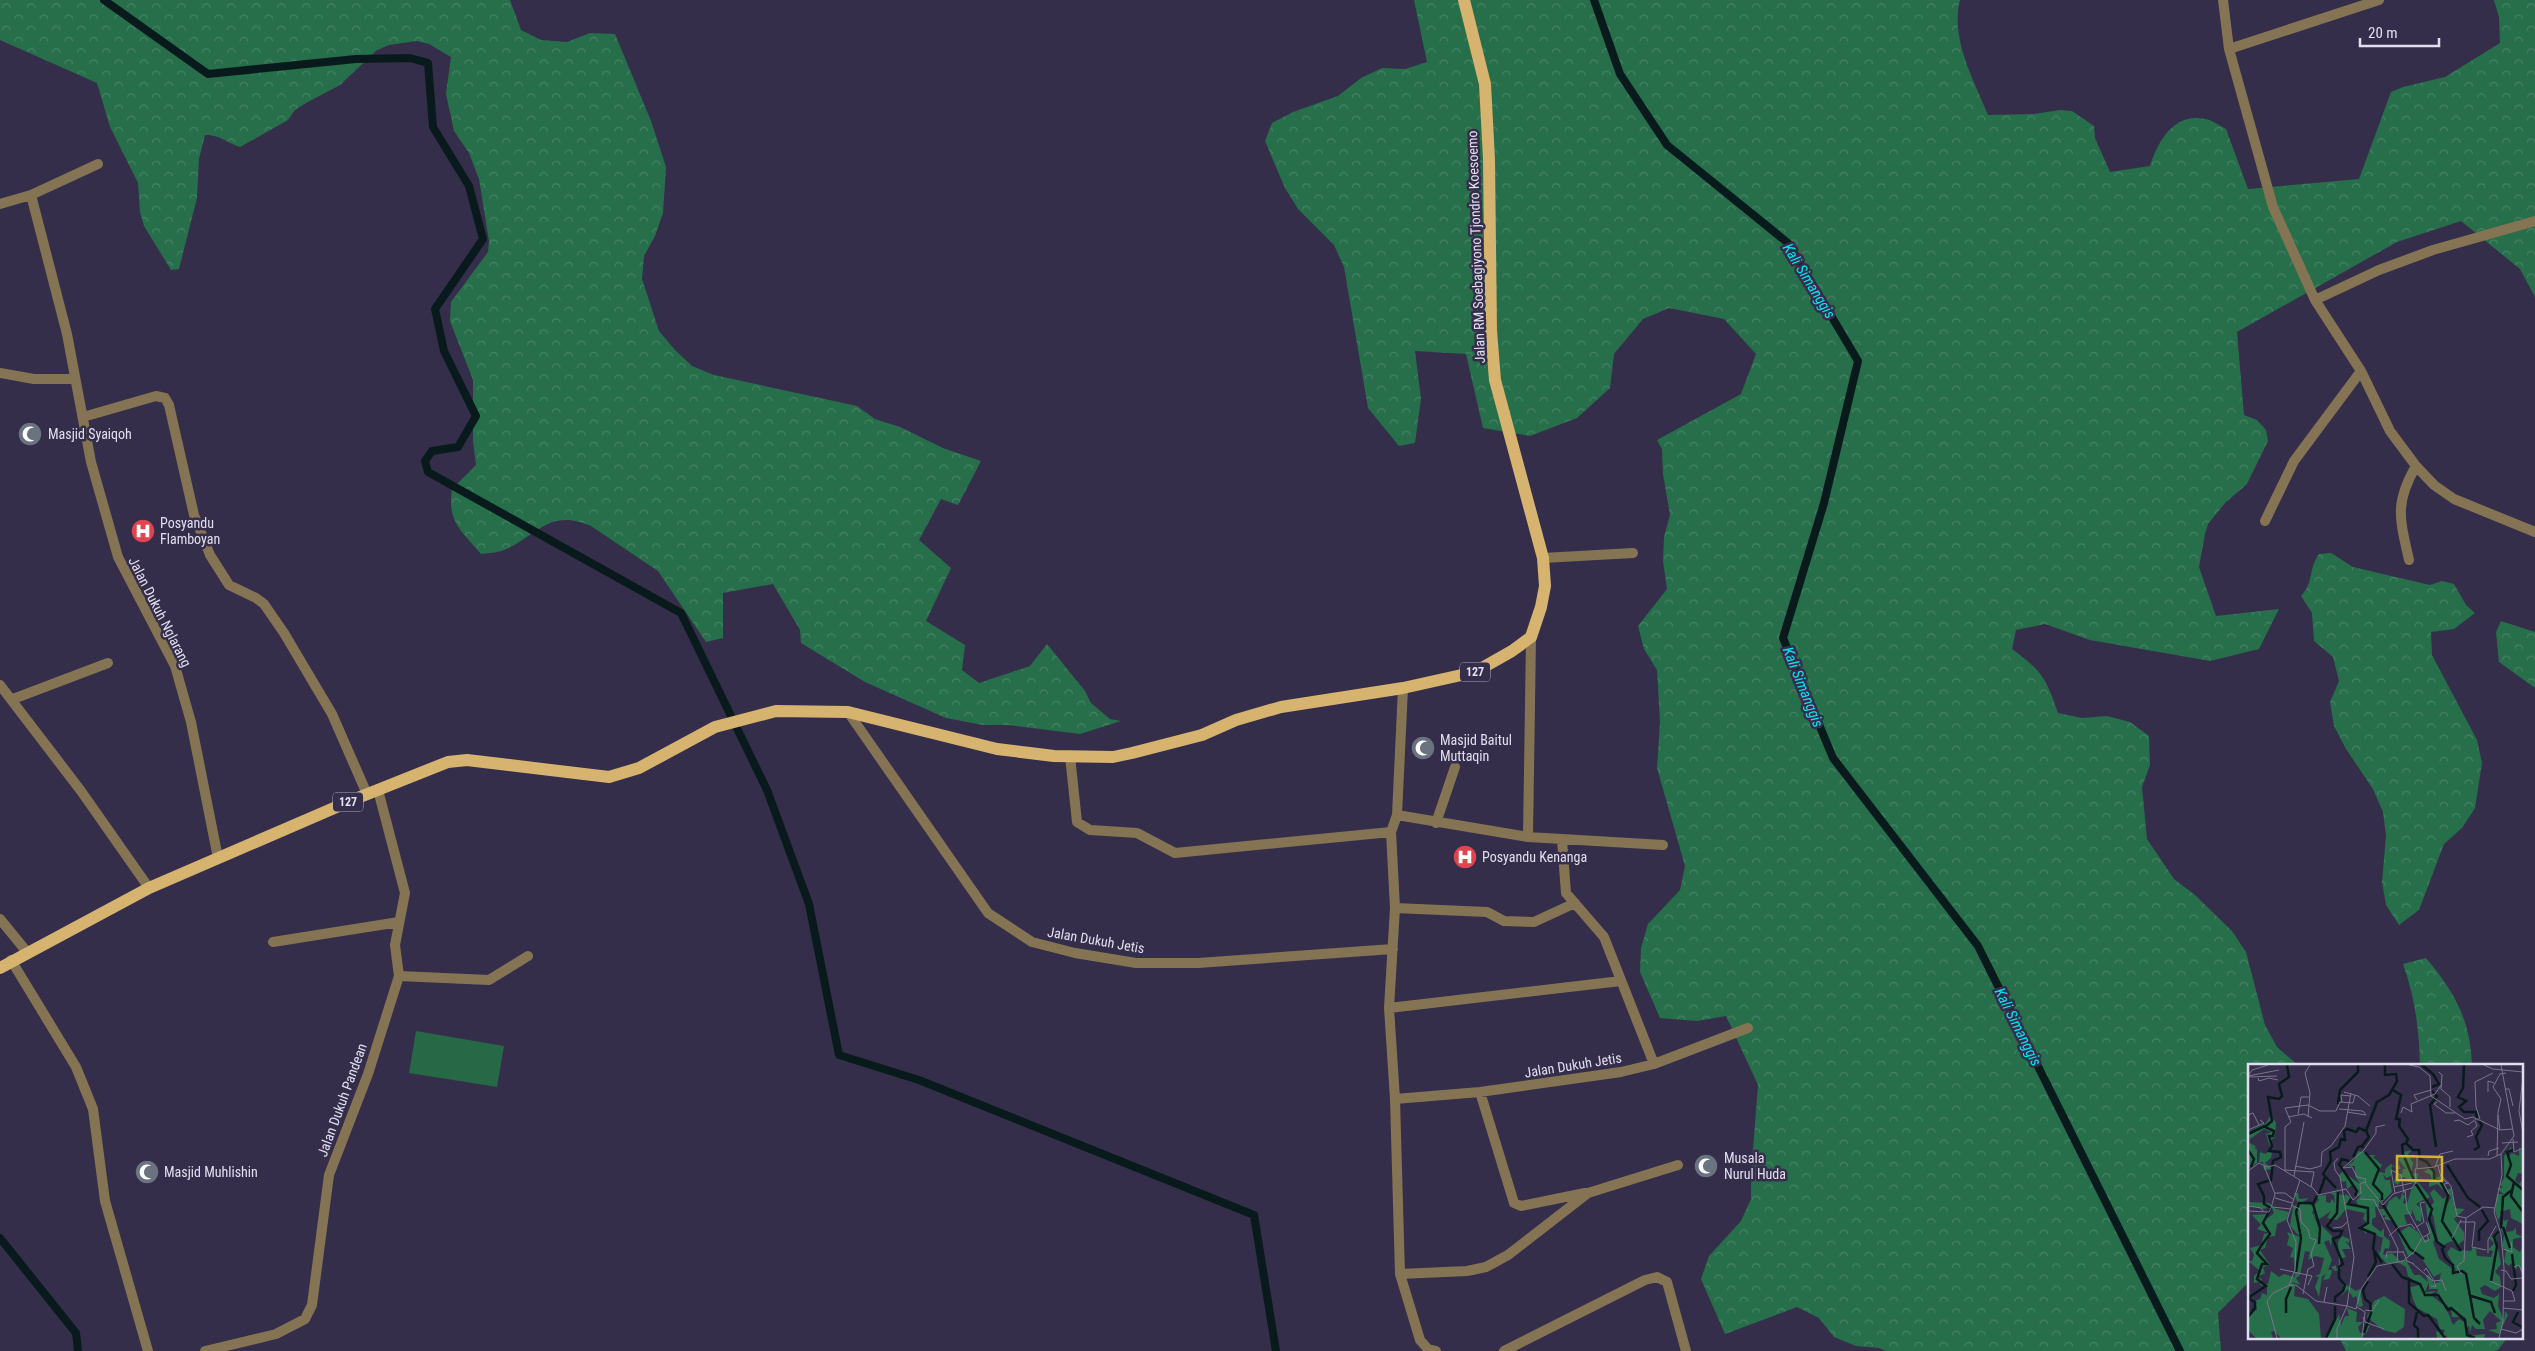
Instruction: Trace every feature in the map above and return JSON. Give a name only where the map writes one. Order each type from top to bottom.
[{"type":"main road","name":"Jalan RM Soebagiyono Tjondro Koesoemo","points":[[1464,0],[1485,84],[1489,158],[1490,332],[1495,380],[1543,558],[1544,593],[1531,637]]},
{"type":"main road","name":"127","points":[[0,968],[11,960],[149,888],[448,762],[467,760],[609,777],[639,768],[714,727],[776,711],[848,712],[997,749],[1070,756],[1113,757],[1146,751],[1202,735],[1236,720],[1280,707],[1403,688],[1475,672],[1512,651],[1531,637]]},
{"type":"street","points":[[2223,0],[2229,49],[2272,207],[2315,300],[2361,371],[2390,431],[2416,466],[2434,485],[2454,499],[2535,532]]},
{"type":"street","points":[[2229,49],[2379,0]]},
{"type":"street","points":[[0,204],[31,195],[98,164]]},
{"type":"street","name":"Jalan Dukuh Nglarang","points":[[31,195],[67,334],[91,462],[118,558],[175,666],[190,722],[218,858]]},
{"type":"street","points":[[2315,300],[2379,270],[2433,250],[2535,221]]},
{"type":"street","points":[[2265,521],[2294,461],[2361,371]]},
{"type":"street","points":[[0,373],[34,379],[74,379]]},
{"type":"street","name":"Jalan Dukuh Pandean","points":[[83,417],[156,396],[164,398],[169,405],[194,515],[210,554],[229,585],[264,604],[284,632],[332,714],[373,792],[405,893],[395,945],[399,976],[368,1074],[329,1175],[312,1305],[305,1319],[276,1334],[205,1351]]},
{"type":"street","points":[[2409,560],[2402,528],[2401,507],[2403,488],[2416,466]]},
{"type":"street","points":[[1543,558],[1633,553]]},
{"type":"street","points":[[1528,837],[1531,637]]},
{"type":"street","points":[[13,699],[108,663]]},
{"type":"street","points":[[0,685],[13,699],[81,791],[149,888]]},
{"type":"street","points":[[1403,688],[1397,815],[1391,832],[1395,908],[1389,1008],[1395,1099],[1400,1274],[1420,1340],[1428,1349],[1436,1351]]},
{"type":"street","name":"Jalan Dukuh Jetis","points":[[848,712],[988,913],[1032,942],[1075,953],[1136,963],[1198,963],[1394,949]]},
{"type":"street","points":[[1070,756],[1077,822],[1090,830],[1137,833],[1175,853],[1391,832]]},
{"type":"street","points":[[1436,823],[1455,767]]},
{"type":"street","points":[[1397,815],[1528,837],[1663,845]]},
{"type":"street","points":[[1562,840],[1566,893],[1604,937],[1654,1064]]},
{"type":"street","points":[[1395,908],[1487,912],[1504,921],[1534,922],[1575,903]]},
{"type":"street","points":[[0,919],[26,952]]},
{"type":"street","points":[[273,942],[399,922]]},
{"type":"street","points":[[399,976],[490,980],[528,956]]},
{"type":"street","points":[[11,960],[76,1068],[93,1109],[105,1201],[148,1351]]},
{"type":"street","points":[[1389,1008],[1621,981]]},
{"type":"street","name":"Jalan Dukuh Jetis","points":[[1395,1099],[1480,1092],[1621,1072],[1654,1064],[1748,1028]]},
{"type":"street","points":[[1480,1092],[1514,1203],[1521,1206],[1588,1193],[1678,1165]]},
{"type":"street","points":[[1400,1274],[1467,1271],[1486,1267],[1508,1255],[1588,1193]]},
{"type":"street","points":[[1504,1351],[1645,1280],[1657,1277],[1667,1282],[1686,1351]]},
{"type":"green space","points":[[0,0],[510,0],[521,30],[541,40],[567,42],[590,33],[615,34],[651,121],[666,167],[663,213],[655,236],[644,256],[642,279],[659,331],[692,366],[714,375],[857,406],[875,419],[900,427],[943,448],[981,461],[958,505],[941,499],[919,540],[951,568],[926,621],[965,645],[962,670],[979,683],[1030,666],[1047,644],[1085,691],[1091,703],[1110,719],[1121,721],[1080,734],[1008,725],[983,725],[946,718],[865,682],[801,643],[800,630],[773,584],[723,593],[723,638],[706,642],[658,571],[591,526],[576,521],[564,520],[554,522],[504,550],[481,554],[457,525],[452,510],[452,489],[476,465],[473,441],[473,380],[450,321],[451,302],[488,252],[489,241],[479,179],[469,153],[454,131],[446,94],[451,57],[429,44],[417,41],[389,45],[377,50],[340,85],[306,103],[295,110],[288,120],[240,147],[219,137],[205,135],[199,159],[197,198],[179,269],[171,270],[144,226],[140,212],[138,183],[110,127],[97,83],[0,40]]},
{"type":"green space","points":[[1414,0],[1960,0],[1958,30],[1961,44],[1970,74],[1988,115],[2034,114],[2060,110],[2072,111],[2094,126],[2095,138],[2110,172],[2150,166],[2163,138],[2176,124],[2194,118],[2208,120],[2226,129],[2248,189],[2359,179],[2391,92],[2403,87],[2445,77],[2500,43],[2499,17],[2494,0],[2535,0],[2535,297],[2520,269],[2461,221],[2397,242],[2237,332],[2244,415],[2257,420],[2266,430],[2268,441],[2247,484],[2225,503],[2208,524],[2199,567],[2216,616],[2279,609],[2259,649],[2210,661],[2090,640],[2045,624],[2016,630],[2012,649],[2030,663],[2042,676],[2058,713],[2082,718],[2107,716],[2130,722],[2149,736],[2150,765],[2142,787],[2147,839],[2174,879],[2195,895],[2232,931],[2246,952],[2265,1025],[2277,1047],[2297,1064],[2248,1064],[2248,1283],[2218,1313],[2221,1351],[1886,1351],[1879,1348],[1856,1346],[1834,1337],[1819,1318],[1797,1307],[1725,1334],[1701,1279],[1709,1256],[1741,1221],[1751,1199],[1758,1085],[1726,1016],[1697,1021],[1660,1018],[1640,972],[1641,948],[1648,924],[1680,890],[1685,866],[1657,768],[1660,722],[1657,670],[1644,649],[1638,626],[1667,589],[1663,561],[1664,537],[1670,515],[1663,474],[1662,449],[1657,440],[1741,394],[1756,354],[1724,319],[1669,308],[1643,319],[1614,354],[1610,388],[1577,418],[1530,436],[1483,428],[1466,354],[1415,351],[1421,399],[1415,443],[1399,446],[1368,408],[1344,267],[1334,245],[1298,209],[1285,188],[1265,141],[1272,123],[1293,112],[1338,96],[1361,78],[1382,68],[1405,69],[1427,62]]},
{"type":"green space","points":[[2331,553],[2353,567],[2430,585],[2442,581],[2454,584],[2466,605],[2475,613],[2454,629],[2431,632],[2432,655],[2477,740],[2482,763],[2475,808],[2462,828],[2444,844],[2419,910],[2399,925],[2386,905],[2382,882],[2386,836],[2383,812],[2373,789],[2346,749],[2334,726],[2330,702],[2339,681],[2333,657],[2314,641],[2312,613],[2301,596],[2308,586],[2313,565],[2319,554]]},
{"type":"green space","points":[[2501,621],[2535,632],[2535,688],[2499,662],[2496,632]]},
{"type":"green space","points":[[2426,958],[2445,983],[2453,995],[2464,1020],[2471,1049],[2472,1064],[2420,1064],[2416,1013],[2403,964]]},
{"type":"green space","points":[[416,1031],[504,1046],[497,1087],[409,1073]]},
{"type":"green space","points":[[2340,1338],[2507,1338],[2498,1350],[2494,1351],[2346,1351]]},
{"type":"waterway","points":[[104,0],[208,74],[356,59],[410,58],[428,63],[433,127],[469,186],[483,239],[435,309],[444,351],[476,416],[458,447],[432,451],[425,461],[428,472],[681,613],[767,790],[809,904],[839,1055],[919,1080],[1254,1215],[1276,1351]]},
{"type":"waterway","name":"Kali Simanggis","points":[[1594,0],[1620,74],[1667,145],[1788,243],[1858,361],[1824,503],[1783,638],[1833,758],[1978,946],[2180,1351]]},
{"type":"waterway","points":[[0,1238],[76,1333],[78,1351]]},
{"type":"place","name":"Masjid Syaiqoh","points":[[30,434]]},
{"type":"place","name":"Posyandu Flamboyan","points":[[143,531]]},
{"type":"place","name":"Masjid Baitul Muttaqin","points":[[1423,748]]},
{"type":"place","name":"Posyandu Kenanga","points":[[1465,857]]},
{"type":"place","name":"Musala Nurul Huda","points":[[1706,1166]]},
{"type":"place","name":"Masjid Muhlishin","points":[[147,1172]]}]
